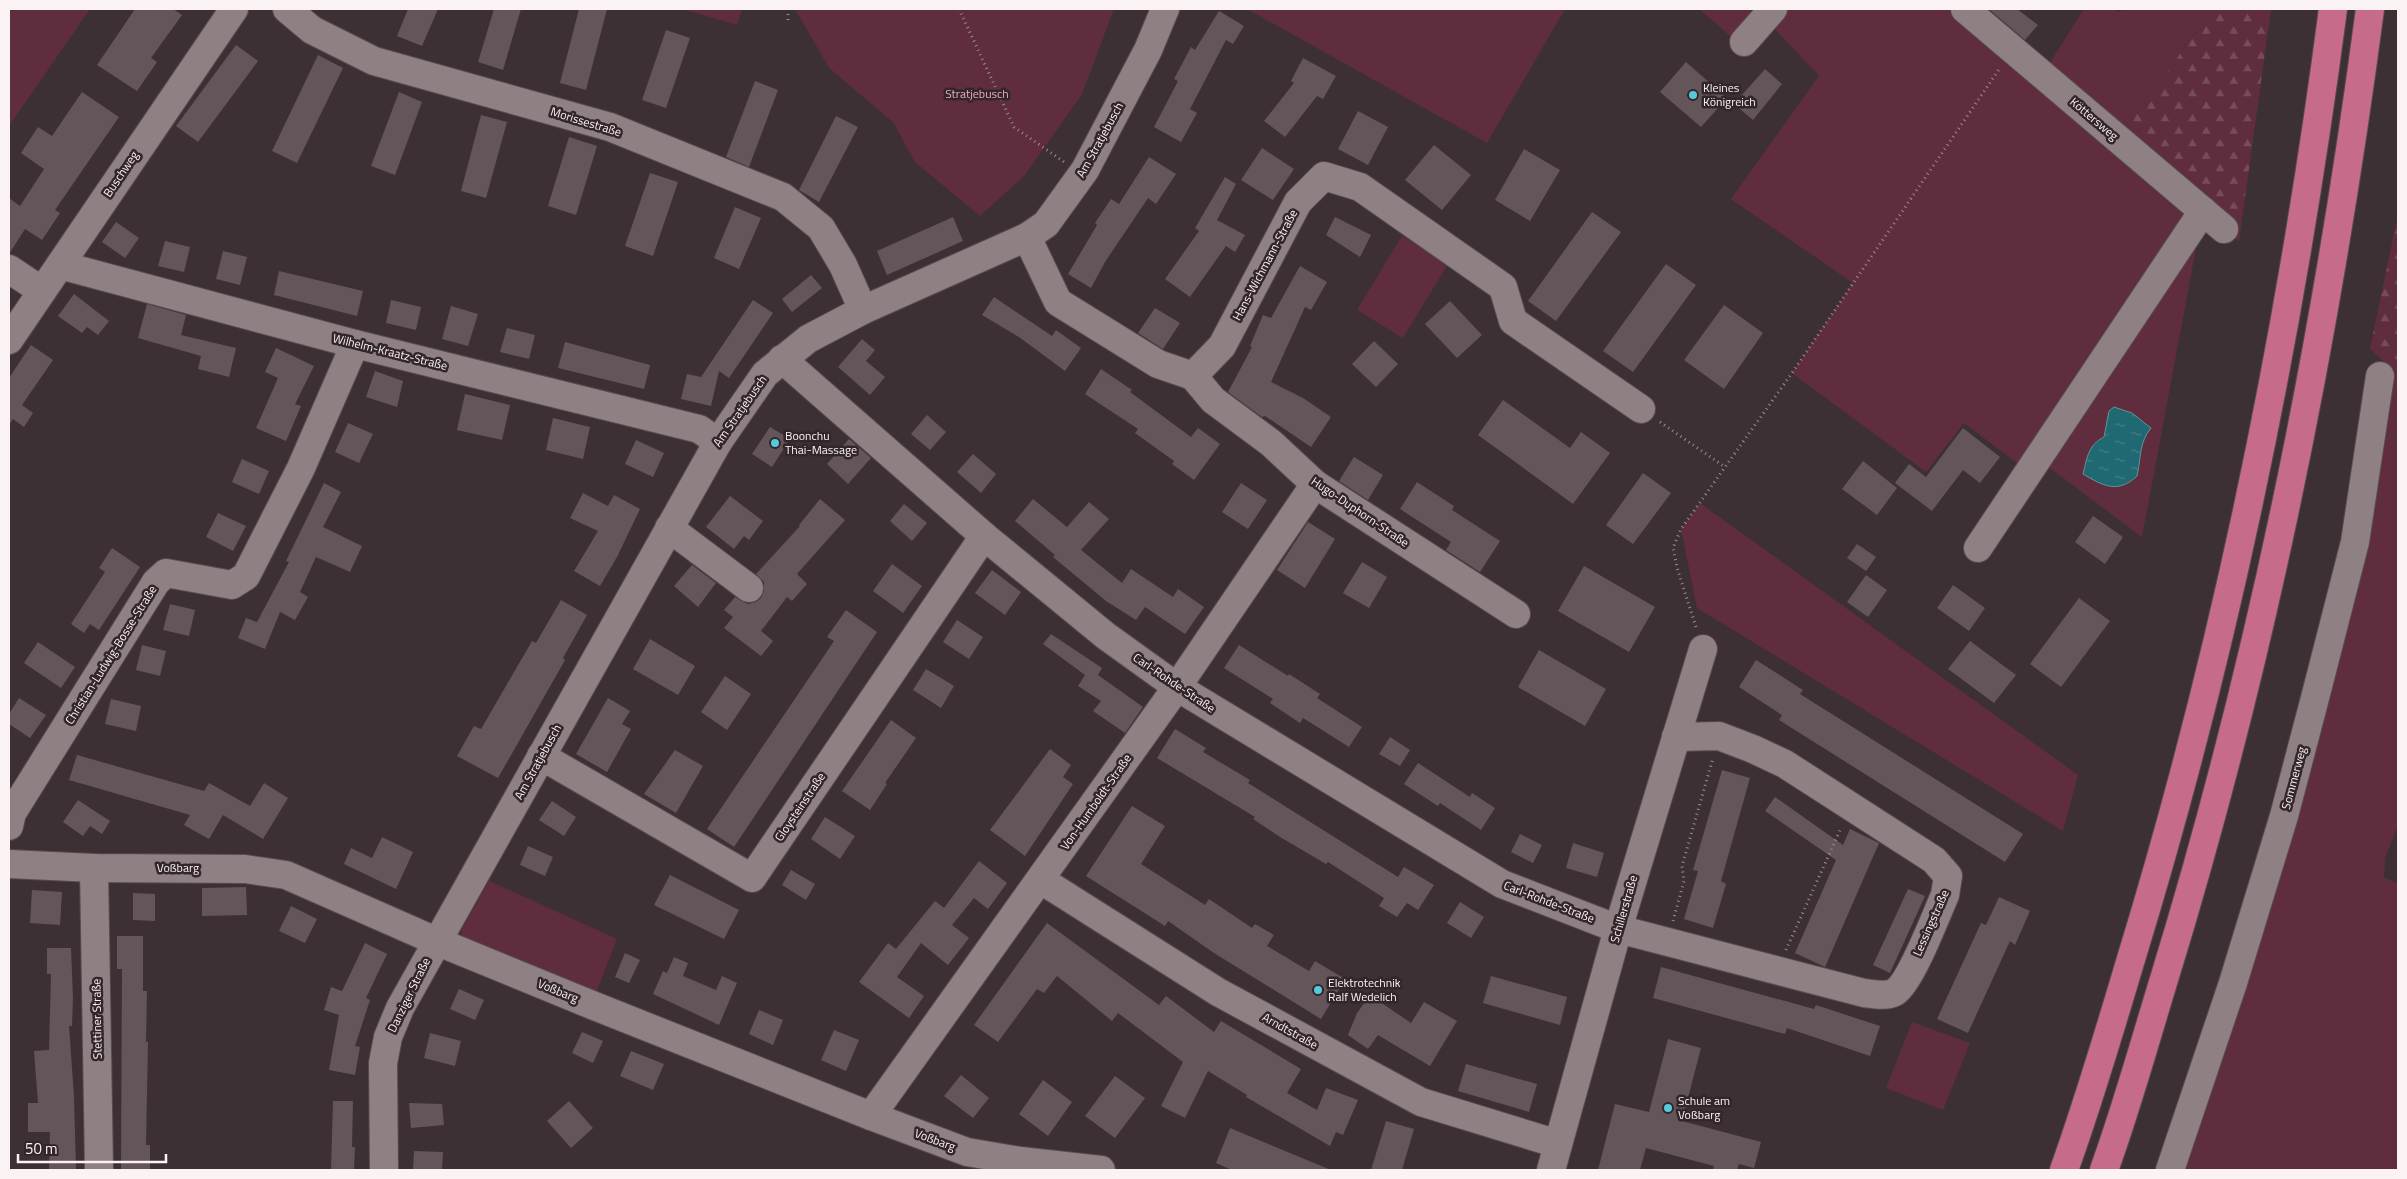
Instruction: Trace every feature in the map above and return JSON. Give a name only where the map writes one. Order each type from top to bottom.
[{"type":"highway","points":[[2064,1170],[2147,906],[2187,766],[2254,482],[2317,130],[2333,9]]},
{"type":"highway","points":[[2104,1170],[2183,917],[2222,776],[2256,641],[2289,494],[2318,348],[2354,132],[2370,9]]},
{"type":"street","name":"Buschweg","points":[[9,340],[234,9]]},
{"type":"street","name":"Morissestraße","points":[[287,9],[312,30],[374,62],[610,127],[783,197],[821,228],[843,265],[863,310]]},
{"type":"street","name":"Am Stratjebusch","points":[[436,941],[718,442],[754,389],[782,359],[808,339],[863,310],[1027,237],[1046,224],[1085,170],[1148,50],[1165,9]]},
{"type":"street","points":[[1744,42],[1773,9]]},
{"type":"street","name":"Köttersweg","points":[[1966,9],[2224,229]]},
{"type":"street","name":"Hans-Wichmann-Straße","points":[[1193,376],[1222,346],[1298,202],[1324,176],[1360,187],[1503,287],[1513,321],[1641,409]]},
{"type":"street","points":[[1978,548],[2203,211]]},
{"type":"street","points":[[1027,237],[1058,302],[1158,364],[1193,376]]},
{"type":"street","name":"Wilhelm-Kraatz-Straße","points":[[60,265],[355,344],[699,428],[718,442]]},
{"type":"street","points":[[9,270],[42,291]]},
{"type":"street","name":"Christian-Ludwig-Bosse-Straße","points":[[9,826],[12,813],[156,582],[166,573],[232,585],[246,576],[301,468],[355,344]]},
{"type":"street","name":"Carl-Rohde-Straße","points":[[782,359],[984,536],[1106,636],[1177,687],[1502,884],[1618,929]]},
{"type":"street","name":"Hugo-Duphorn-Straße","points":[[1193,376],[1213,400],[1271,443],[1315,484],[1516,614]]},
{"type":"street","name":"Sommerweg","points":[[2170,1170],[2233,982],[2284,816],[2308,726],[2355,542],[2380,376]]},
{"type":"street","name":"Von-Humboldt-Straße","points":[[871,1116],[1177,687],[1315,484]]},
{"type":"street","points":[[670,528],[749,588]]},
{"type":"street","name":"Gloysteinstraße","points":[[541,756],[752,878],[984,536]]},
{"type":"street","name":"Schillerstraße","points":[[1551,1170],[1618,929],[1703,649]]},
{"type":"street","name":"Lessingstraße","points":[[1618,929],[1864,993],[1888,994],[1902,985],[1908,974],[1941,904],[1948,882],[1945,870],[1921,850],[1786,764],[1753,748],[1720,736],[1676,737]]},
{"type":"street","name":"Voßbarg","points":[[9,864],[94,868],[245,869],[286,875],[436,941],[871,1116],[968,1152],[1052,1167],[1101,1170]]},
{"type":"street","name":"Stettiner Straße","points":[[94,868],[99,1170]]},
{"type":"street","name":"Arndtstraße","points":[[1041,880],[1218,992],[1421,1102],[1558,1144]]},
{"type":"street","name":"Danziger Straße","points":[[384,1170],[382,1088],[383,1063],[388,1037],[400,1008],[436,941]]},
{"type":"path","points":[[788,9],[788,24]]},
{"type":"path","points":[[959,9],[1014,127],[1060,160],[1085,170]]},
{"type":"path","points":[[1703,649],[1678,571],[1673,548],[1681,529],[2012,49]]},
{"type":"path","points":[[1641,409],[1725,467]]},
{"type":"path","points":[[1667,941],[1684,881],[1682,866],[1720,736]]},
{"type":"path","points":[[1777,969],[1851,805]]},
{"type":"green space","points":[[9,9],[90,9],[9,126]]},
{"type":"green space","points":[[683,9],[742,9],[737,25]]},
{"type":"green space","name":"Stratjebusch","points":[[795,9],[1114,9],[1082,94],[1024,176],[980,216],[915,162],[893,122],[829,68]]},
{"type":"green space","points":[[1247,9],[1565,9],[1487,143]]},
{"type":"green space","points":[[1699,9],[1966,9],[2042,75],[2084,9],[2114,9],[2120,12],[2122,9],[2212,9],[2119,139],[2203,211],[2142,537],[2038,459],[2026,470],[1964,423],[1926,472],[1792,373],[1853,283],[1731,199],[1819,76],[1761,14],[1737,42]],"holes":[[[2114,407],[2132,413],[2146,435],[2139,453],[2139,466],[2098,483],[2083,474],[2089,452],[2104,437]]]},
{"type":"green space","points":[[2212,9],[2271,9],[2239,241],[2119,139]]},
{"type":"green space","points":[[2398,219],[2398,374],[2370,349]]},
{"type":"green space","points":[[1402,236],[1448,264],[1403,338],[1357,310]]},
{"type":"green space","points":[[2388,366],[2398,374],[2398,826],[2385,858],[2384,877],[2398,884],[2398,1170],[2179,1170]]},
{"type":"green space","points":[[1700,503],[2078,775],[2063,831],[1697,608],[1681,529]]},
{"type":"green space","points":[[489,881],[617,939],[596,993],[462,940],[462,929]]},
{"type":"green space","points":[[1912,1022],[1970,1043],[1943,1110],[1886,1088]]},
{"type":"water","points":[[2114,407],[2132,413],[2151,428],[2142,445],[2137,476],[2123,485],[2110,486],[2097,482],[2083,474],[2089,452],[2104,437],[2109,411]]},
{"type":"building","points":[[135,9],[173,9],[182,15],[151,58],[157,62],[137,91],[97,65]]},
{"type":"building","points":[[408,9],[438,9],[422,46],[397,36]]},
{"type":"building","points":[[494,9],[521,9],[503,70],[478,62]]},
{"type":"building","points":[[579,9],[607,9],[586,90],[560,83]]},
{"type":"building","points":[[1989,9],[2017,9],[2038,25],[2025,40]]},
{"type":"building","points":[[1219,11],[1244,26],[1233,44],[1226,40],[1190,109],[1197,113],[1181,142],[1154,127],[1178,81],[1174,79],[1191,47],[1195,50]]},
{"type":"building","points":[[666,30],[690,38],[666,108],[642,100]]},
{"type":"building","points":[[236,45],[258,61],[198,142],[176,126]]},
{"type":"building","points":[[318,55],[343,68],[297,163],[272,151]]},
{"type":"building","points":[[1303,58],[1336,76],[1323,99],[1317,96],[1285,137],[1264,121],[1294,83],[1291,81]]},
{"type":"building","name":"Kleines Königreich","points":[[1686,62],[1727,98],[1701,127],[1660,92]]},
{"type":"building","points":[[1765,69],[1782,84],[1753,120],[1734,104]]},
{"type":"building","points":[[755,81],[778,90],[749,167],[726,157]]},
{"type":"building","points":[[82,92],[119,117],[55,210],[60,213],[42,240],[25,229],[9,254],[9,198],[20,206],[44,169],[21,153],[38,127],[52,136]]},
{"type":"building","points":[[399,92],[422,102],[395,175],[371,166]]},
{"type":"building","points":[[1358,111],[1388,127],[1368,165],[1338,149]]},
{"type":"building","points":[[481,115],[507,122],[486,198],[461,191]]},
{"type":"building","points":[[836,116],[858,127],[819,202],[799,190]]},
{"type":"building","points":[[569,137],[597,146],[576,215],[548,206]]},
{"type":"building","points":[[1434,145],[1471,175],[1442,210],[1405,180]]},
{"type":"building","points":[[1262,148],[1294,169],[1273,200],[1241,180]]},
{"type":"building","points":[[1524,149],[1560,170],[1530,221],[1495,200]]},
{"type":"building","points":[[1149,157],[1176,174],[1156,204],[1148,198],[1105,262],[1091,288],[1068,274],[1097,225],[1095,223],[1111,199],[1119,204]]},
{"type":"building","points":[[650,173],[678,182],[653,256],[625,246]]},
{"type":"building","points":[[1225,177],[1236,184],[1217,220],[1245,235],[1235,252],[1226,246],[1190,297],[1165,279],[1199,231],[1195,228]]},
{"type":"building","points":[[735,207],[761,218],[739,269],[714,258]]},
{"type":"building","points":[[1592,212],[1621,232],[1556,321],[1528,301]]},
{"type":"building","points":[[953,217],[963,241],[887,275],[877,251]]},
{"type":"building","points":[[1335,217],[1371,235],[1360,257],[1326,235]]},
{"type":"building","points":[[116,222],[139,238],[125,258],[102,242]]},
{"type":"building","points":[[165,241],[190,247],[184,272],[158,266]]},
{"type":"building","points":[[223,251],[247,257],[240,285],[216,279]]},
{"type":"building","points":[[1666,264],[1696,285],[1633,372],[1603,351]]},
{"type":"building","points":[[1300,266],[1327,282],[1311,310],[1305,307],[1271,382],[1303,398],[1331,417],[1311,447],[1265,416],[1262,417],[1228,392],[1252,347],[1250,346],[1263,315],[1271,318]]},
{"type":"building","points":[[279,271],[363,291],[357,316],[274,295]]},
{"type":"building","points":[[811,275],[822,288],[792,312],[782,299]]},
{"type":"building","points":[[74,294],[109,321],[98,335],[87,327],[82,333],[58,316]]},
{"type":"building","points":[[994,297],[1052,336],[1056,330],[1081,348],[1065,371],[1019,337],[982,315]]},
{"type":"building","points":[[391,300],[421,307],[416,330],[386,323]]},
{"type":"building","points":[[753,300],[773,313],[729,378],[719,371],[711,406],[681,399],[687,374],[701,377]]},
{"type":"building","points":[[1450,301],[1482,335],[1457,358],[1425,324]]},
{"type":"building","points":[[147,304],[186,315],[181,335],[236,348],[229,377],[198,369],[201,356],[138,338]]},
{"type":"building","points":[[1724,305],[1763,333],[1724,389],[1684,360]]},
{"type":"building","points":[[451,306],[478,314],[468,346],[442,339]]},
{"type":"building","points":[[1155,308],[1180,323],[1163,349],[1138,333]]},
{"type":"building","points":[[507,328],[535,335],[529,359],[500,352]]},
{"type":"building","points":[[862,339],[875,350],[866,361],[885,377],[870,395],[838,367]]},
{"type":"building","points":[[1374,341],[1398,364],[1376,387],[1352,364]]},
{"type":"building","points":[[565,342],[650,365],[644,389],[558,368]]},
{"type":"building","points":[[31,345],[53,360],[22,405],[33,413],[24,427],[13,419],[9,425],[9,378]]},
{"type":"building","points":[[276,348],[314,366],[295,404],[301,406],[286,441],[256,428],[278,378],[265,372]]},
{"type":"building","points":[[1101,369],[1132,390],[1130,392],[1191,437],[1198,428],[1220,444],[1194,480],[1172,464],[1174,461],[1135,433],[1138,429],[1085,394]]},
{"type":"building","points":[[375,371],[403,381],[397,407],[366,397]]},
{"type":"building","points":[[465,394],[510,405],[502,440],[457,430]]},
{"type":"building","points":[[1503,400],[1570,448],[1581,432],[1610,453],[1573,504],[1478,435]]},
{"type":"building","points":[[927,415],[946,432],[930,450],[911,434]]},
{"type":"building","points":[[553,418],[590,427],[583,459],[546,450]]},
{"type":"building","points":[[348,423],[373,434],[359,463],[335,452]]},
{"type":"building","points":[[770,427],[790,439],[772,467],[752,454]]},
{"type":"building","points":[[1963,428],[2000,457],[1980,483],[1963,470],[1932,511],[1895,483],[1909,464],[1926,477]]},
{"type":"building","points":[[849,439],[871,458],[848,484],[827,464]]},
{"type":"building","points":[[636,440],[664,453],[653,477],[625,464]]},
{"type":"building","points":[[973,454],[996,474],[981,493],[957,472]]},
{"type":"building","points":[[1354,457],[1383,475],[1368,500],[1339,481]]},
{"type":"building","points":[[242,459],[269,471],[259,494],[232,482]]},
{"type":"building","points":[[1863,461],[1897,488],[1877,515],[1842,489]]},
{"type":"building","points":[[1643,473],[1671,493],[1633,544],[1606,525]]},
{"type":"building","points":[[1417,482],[1454,506],[1452,510],[1500,541],[1480,572],[1446,550],[1451,542],[1400,509]]},
{"type":"building","points":[[324,483],[341,492],[323,527],[362,546],[350,572],[316,557],[300,592],[308,597],[295,620],[280,612],[265,649],[238,638],[246,618],[257,622],[289,562],[286,561]]},
{"type":"building","points":[[1241,483],[1267,500],[1248,529],[1222,512]]},
{"type":"building","points":[[583,493],[608,506],[614,495],[640,509],[617,557],[600,586],[574,571],[598,531],[570,518]]},
{"type":"building","points":[[730,496],[763,521],[749,540],[744,536],[734,549],[706,527]]},
{"type":"building","points":[[820,499],[845,520],[797,574],[807,584],[792,601],[787,597],[761,631],[773,641],[761,656],[724,628],[733,617],[724,610],[735,597],[748,604],[756,602],[761,598],[764,582],[756,574],[800,526]]},
{"type":"building","points":[[1033,499],[1067,527],[1089,502],[1109,519],[1081,550],[1122,583],[1131,569],[1173,597],[1178,589],[1204,607],[1185,634],[1145,607],[1136,620],[1106,601],[1053,557],[1055,555],[1015,521]]},
{"type":"building","points":[[904,504],[927,523],[912,541],[890,521]]},
{"type":"building","points":[[218,513],[246,526],[233,551],[206,537]]},
{"type":"building","points":[[2093,516],[2123,537],[2105,564],[2075,542]]},
{"type":"building","points":[[1308,522],[1335,539],[1305,588],[1277,570]]},
{"type":"building","points":[[1857,544],[1876,557],[1866,571],[1847,558]]},
{"type":"building","points":[[112,548],[140,567],[99,630],[90,624],[84,633],[71,624],[105,572],[99,568]]},
{"type":"building","points":[[1362,562],[1387,577],[1369,608],[1343,593]]},
{"type":"building","points":[[892,564],[922,586],[903,613],[873,591]]},
{"type":"building","points":[[692,565],[716,583],[698,607],[674,586]]},
{"type":"building","points":[[1584,566],[1655,607],[1629,652],[1558,611]]},
{"type":"building","points":[[992,570],[1021,592],[1005,615],[975,593]]},
{"type":"building","points":[[1866,575],[1887,590],[1868,617],[1847,602]]},
{"type":"building","points":[[1953,585],[1985,608],[1969,631],[1937,608]]},
{"type":"building","points":[[2079,598],[2110,621],[2061,687],[2030,664]]},
{"type":"building","points":[[561,600],[587,615],[563,658],[565,660],[498,778],[457,756],[474,726],[481,729],[532,641],[536,643]]},
{"type":"building","points":[[170,604],[195,610],[189,636],[163,630]]},
{"type":"building","points":[[846,610],[877,632],[734,847],[707,829],[834,641],[827,637]]},
{"type":"building","points":[[957,620],[983,637],[969,659],[943,642]]},
{"type":"building","points":[[1051,634],[1102,668],[1098,675],[1143,707],[1125,733],[1093,711],[1101,701],[1078,686],[1085,675],[1043,644]]},
{"type":"building","points":[[650,639],[695,666],[678,695],[633,669]]},
{"type":"building","points":[[1970,641],[2016,675],[1994,703],[1948,669]]},
{"type":"building","points":[[38,642],[75,667],[61,688],[24,663]]},
{"type":"building","points":[[142,645],[166,651],[160,676],[136,670]]},
{"type":"building","points":[[1239,645],[1320,694],[1317,698],[1362,727],[1349,747],[1303,718],[1300,723],[1270,703],[1273,699],[1224,668]]},
{"type":"building","points":[[1539,650],[1606,689],[1585,726],[1518,687]]},
{"type":"building","points":[[1756,660],[1803,690],[1800,694],[2023,834],[2005,862],[1779,720],[1782,715],[1739,687]]},
{"type":"building","points":[[926,669],[954,686],[941,708],[913,690]]},
{"type":"building","points":[[725,676],[751,694],[727,730],[701,712]]},
{"type":"building","points":[[19,698],[46,715],[30,738],[9,724],[9,714]]},
{"type":"building","points":[[608,698],[630,711],[622,724],[631,729],[607,772],[576,754]]},
{"type":"building","points":[[111,699],[141,706],[136,731],[105,724]]},
{"type":"building","points":[[891,720],[916,738],[885,783],[887,784],[870,810],[842,791]]},
{"type":"building","points":[[1175,729],[1206,748],[1203,752],[1250,780],[1248,783],[1398,877],[1404,867],[1434,885],[1418,910],[1407,903],[1397,917],[1379,906],[1384,898],[1328,862],[1326,864],[1280,837],[1253,819],[1255,817],[1157,758]]},
{"type":"building","points":[[1390,737],[1410,750],[1400,766],[1379,754]]},
{"type":"building","points":[[1050,749],[1071,765],[1063,777],[1073,784],[1025,856],[990,830]]},
{"type":"building","points":[[675,750],[703,766],[676,813],[644,794]]},
{"type":"building","points":[[77,755],[204,791],[209,783],[250,806],[264,783],[288,798],[263,839],[223,815],[209,839],[184,825],[190,815],[69,780]]},
{"type":"building","points":[[1418,763],[1470,797],[1472,793],[1495,808],[1481,830],[1440,803],[1438,806],[1404,784]]},
{"type":"building","points":[[1722,770],[1750,778],[1721,881],[1726,884],[1713,928],[1684,919],[1698,871],[1693,870]]},
{"type":"building","points":[[1775,797],[1843,845],[1850,829],[1879,843],[1825,967],[1795,953],[1836,860],[1765,811]]},
{"type":"building","points":[[78,800],[110,821],[102,834],[90,826],[83,836],[63,822]]},
{"type":"building","points":[[552,801],[576,817],[564,836],[539,820]]},
{"type":"building","points":[[1132,806],[1165,826],[1141,864],[1205,905],[1209,899],[1252,928],[1255,924],[1274,935],[1267,946],[1309,971],[1315,961],[1345,979],[1321,1019],[1214,953],[1168,921],[1165,926],[1086,876]]},
{"type":"building","points":[[825,817],[855,836],[840,859],[811,839]]},
{"type":"building","points":[[1520,834],[1542,845],[1533,863],[1511,852]]},
{"type":"building","points":[[382,837],[413,852],[396,889],[344,864],[351,848],[372,858]]},
{"type":"building","points":[[1573,843],[1604,853],[1597,877],[1566,868]]},
{"type":"building","points":[[528,846],[553,857],[545,876],[520,865]]},
{"type":"building","points":[[979,861],[1007,883],[988,909],[974,898],[952,925],[969,938],[948,965],[921,943],[897,977],[924,996],[909,1018],[859,982],[888,943],[896,949],[935,901],[944,908]]},
{"type":"building","points":[[791,870],[815,884],[806,900],[782,885]]},
{"type":"building","points":[[670,875],[739,910],[724,939],[654,905]]},
{"type":"building","points":[[246,887],[247,915],[202,916],[202,888]]},
{"type":"building","points":[[1908,889],[1925,896],[1890,973],[1873,965]]},
{"type":"building","points":[[32,890],[62,892],[60,925],[30,923]]},
{"type":"building","points":[[133,893],[155,894],[155,921],[133,920]]},
{"type":"building","points":[[1999,897],[2030,911],[2015,945],[2010,941],[1968,1033],[1937,1019],[1981,923],[1986,925]]},
{"type":"building","points":[[1460,902],[1484,917],[1471,938],[1447,923]]},
{"type":"building","points":[[291,906],[317,919],[305,943],[279,931]]},
{"type":"building","points":[[1047,923],[1159,1005],[1166,996],[1214,1032],[1221,1021],[1301,1069],[1287,1093],[1317,1110],[1326,1088],[1358,1100],[1343,1135],[1336,1132],[1330,1146],[1246,1097],[1247,1095],[1208,1071],[1185,1118],[1161,1106],[1183,1062],[1118,1013],[1112,1021],[1057,976],[1044,993],[1037,989],[998,1042],[974,1025]]},
{"type":"building","points":[[117,936],[143,936],[143,991],[147,991],[146,1042],[148,1042],[146,1145],[150,1145],[150,1170],[121,1170],[122,969],[117,969]]},
{"type":"building","points":[[365,943],[387,954],[366,998],[370,1000],[355,1046],[360,1047],[355,1075],[329,1070],[339,1015],[324,1010],[331,987],[342,991]]},
{"type":"building","points":[[47,948],[71,948],[73,998],[72,1026],[69,1026],[74,1096],[76,1170],[49,1170],[50,1132],[28,1132],[28,1103],[38,1103],[34,1051],[49,1050],[51,974],[47,974]]},
{"type":"building","points":[[625,953],[640,960],[629,983],[615,977]]},
{"type":"building","points":[[674,957],[688,963],[683,976],[716,990],[722,976],[737,983],[719,1025],[653,994],[663,971],[667,973]]},
{"type":"building","points":[[1661,967],[1814,1009],[1816,1005],[1880,1026],[1870,1056],[1787,1028],[1785,1034],[1653,998]]},
{"type":"building","points":[[1491,976],[1567,997],[1560,1025],[1483,1003]]},
{"type":"building","points":[[459,989],[484,1000],[475,1020],[450,1009]]},
{"type":"building","points":[[1370,995],[1411,1023],[1424,1002],[1457,1021],[1430,1066],[1378,1035],[1368,1049],[1348,1035],[1357,1013]]},
{"type":"building","points":[[759,1010],[783,1020],[773,1045],[749,1034]]},
{"type":"building","points":[[834,1030],[859,1040],[846,1071],[821,1060]]},
{"type":"building","points":[[582,1032],[603,1041],[593,1063],[572,1053]]},
{"type":"building","points":[[430,1033],[461,1041],[455,1066],[424,1058]]},
{"type":"building","name":"Schule am Voßbarg","points":[[1668,1039],[1701,1048],[1682,1121],[1761,1142],[1754,1168],[1739,1164],[1737,1170],[1713,1170],[1714,1166],[1646,1148],[1640,1170],[1598,1170],[1615,1104],[1649,1112]]},
{"type":"building","points":[[631,1051],[664,1064],[653,1090],[620,1076]]},
{"type":"building","points":[[1466,1064],[1537,1084],[1529,1112],[1458,1091]]},
{"type":"building","points":[[961,1075],[989,1098],[973,1118],[944,1096]]},
{"type":"building","points":[[1115,1076],[1145,1098],[1115,1138],[1085,1116]]},
{"type":"building","points":[[1043,1080],[1072,1102],[1048,1136],[1019,1114]]},
{"type":"building","points":[[333,1101],[353,1101],[352,1147],[355,1147],[354,1170],[331,1170]]},
{"type":"building","points":[[569,1101],[593,1128],[571,1148],[547,1121]]},
{"type":"building","points":[[409,1103],[442,1104],[444,1125],[411,1128]]},
{"type":"building","points":[[1386,1121],[1414,1129],[1402,1170],[1371,1170]]},
{"type":"building","points":[[1230,1128],[1331,1170],[1232,1170],[1216,1163]]},
{"type":"building","points":[[414,1151],[443,1152],[442,1170],[413,1170]]},
{"type":"place","name":"Kleines Königreich","points":[[1693,95]]},
{"type":"place","name":"Boonchu Thai-Massage","points":[[775,443]]},
{"type":"place","name":"Elektrotechnik Ralf Wedelich","points":[[1318,990]]},
{"type":"place","name":"Schule am Voßbarg","points":[[1668,1108]]}]
